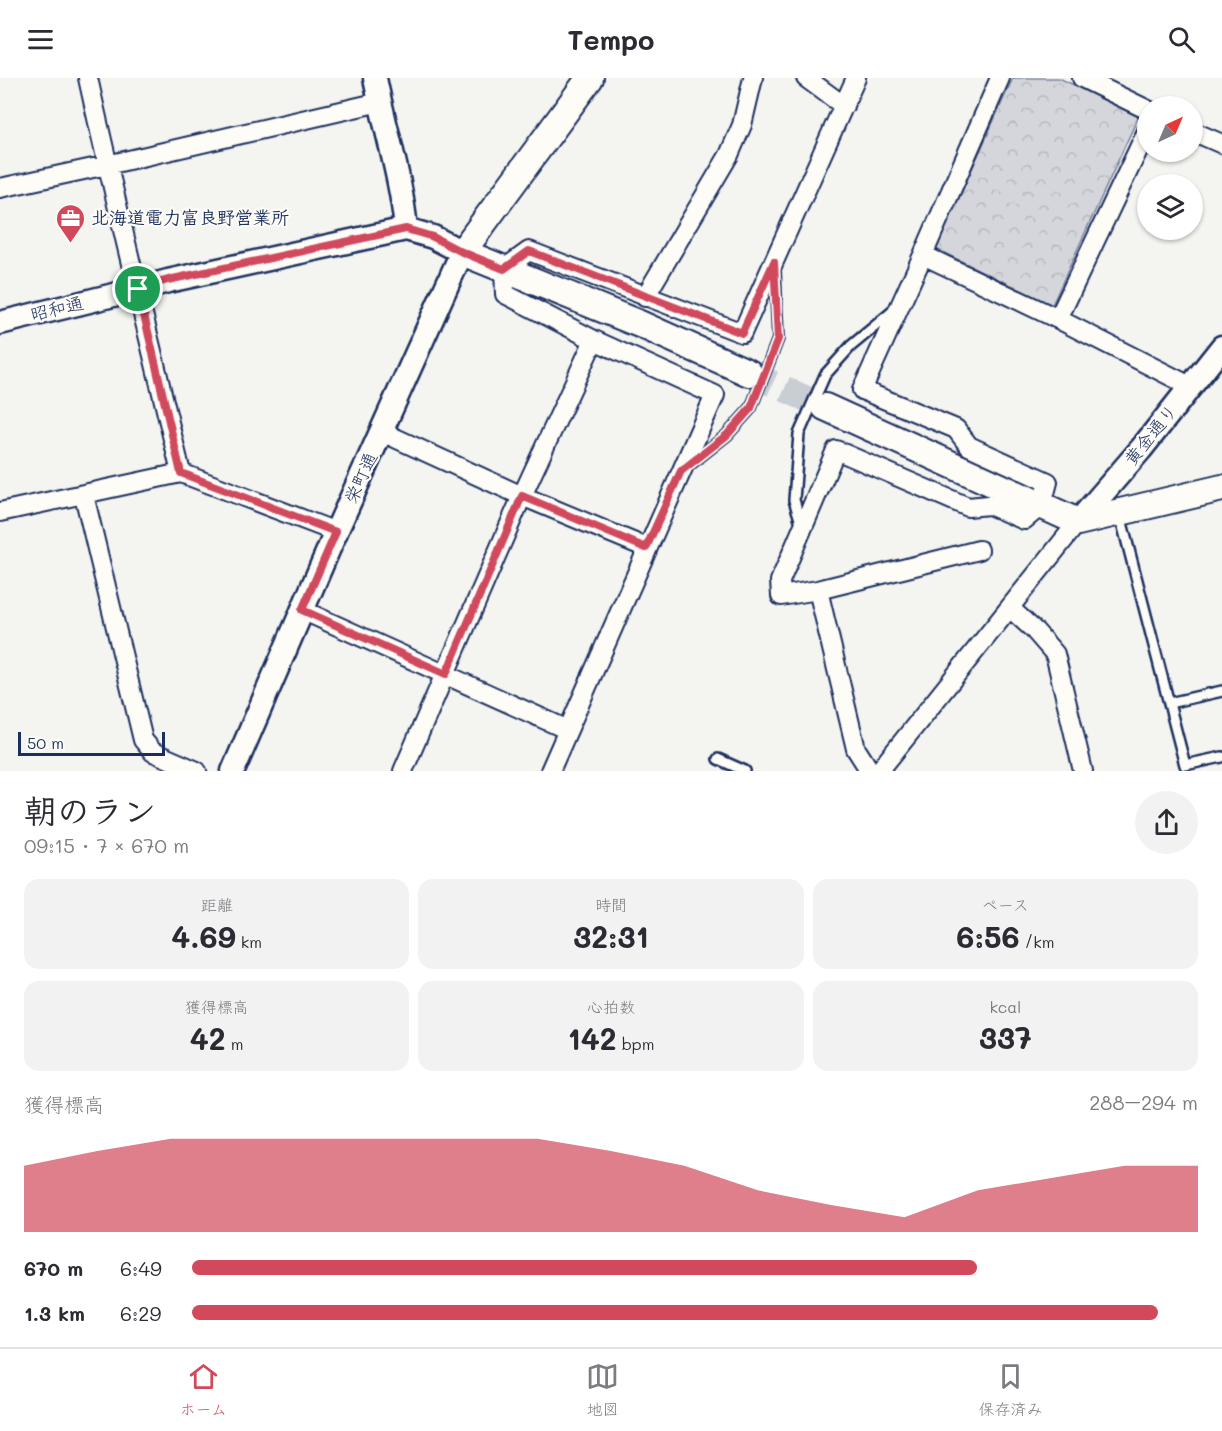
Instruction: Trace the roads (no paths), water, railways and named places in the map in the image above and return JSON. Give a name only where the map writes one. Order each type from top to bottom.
[{"type":"main road","points":[[590,78],[462,252],[642,325],[749,373]]},
{"type":"main road","points":[[825,406],[1078,522],[1222,488]]},
{"type":"street","points":[[88,78],[181,473]]},
{"type":"street","points":[[375,78],[400,184],[406,229]]},
{"type":"street","points":[[645,297],[729,155],[741,125],[753,78]]},
{"type":"street","points":[[806,78],[844,106]]},
{"type":"street","points":[[550,771],[715,395],[594,340],[506,294],[504,269],[529,251],[742,333],[856,78]]},
{"type":"street","points":[[979,549],[818,590],[781,596],[780,581],[836,450],[968,507],[989,505],[1024,520],[1042,505],[1048,482],[969,446],[956,429],[862,390],[1000,78]]},
{"type":"street","points":[[1082,78],[1137,105]]},
{"type":"street","points":[[0,188],[380,102]]},
{"type":"street","points":[[1203,136],[1222,144]]},
{"type":"street","points":[[1058,319],[1137,152]]},
{"type":"street","name":"昭和通","points":[[0,322],[168,280],[406,229],[433,237],[462,252]]},
{"type":"street","name":"栄町通","points":[[233,771],[336,532],[462,252]]},
{"type":"street","points":[[923,255],[1058,319],[1190,386]]},
{"type":"street","points":[[403,771],[522,496],[594,340]]},
{"type":"street","name":"黄金通り","points":[[1078,522],[1142,449],[1222,346]]},
{"type":"street","points":[[382,432],[522,496],[646,548]]},
{"type":"street","points":[[0,512],[181,473],[336,532]]},
{"type":"street","points":[[84,495],[143,740],[153,752],[197,771]]},
{"type":"street","points":[[879,771],[1078,522]]},
{"type":"street","points":[[818,590],[856,749],[870,771]]},
{"type":"street","points":[[1010,608],[1055,654],[1083,771]]},
{"type":"street","points":[[302,610],[568,730]]},
{"type":"lane","points":[[681,471],[727,435],[751,408],[778,339],[774,262]]},
{"type":"lane","points":[[802,527],[794,500],[799,434],[820,385],[825,375],[851,346],[901,305]]},
{"type":"lane","points":[[1119,512],[1185,765],[1222,757]]},
{"type":"lane","points":[[1169,703],[1222,691]]},
{"type":"lane","points":[[718,759],[745,771]]},
{"type":"tunnel","points":[[749,373],[825,407]]},
{"type":"place","name":"北海道電力富良野営業所","points":[[70,244]]}]
